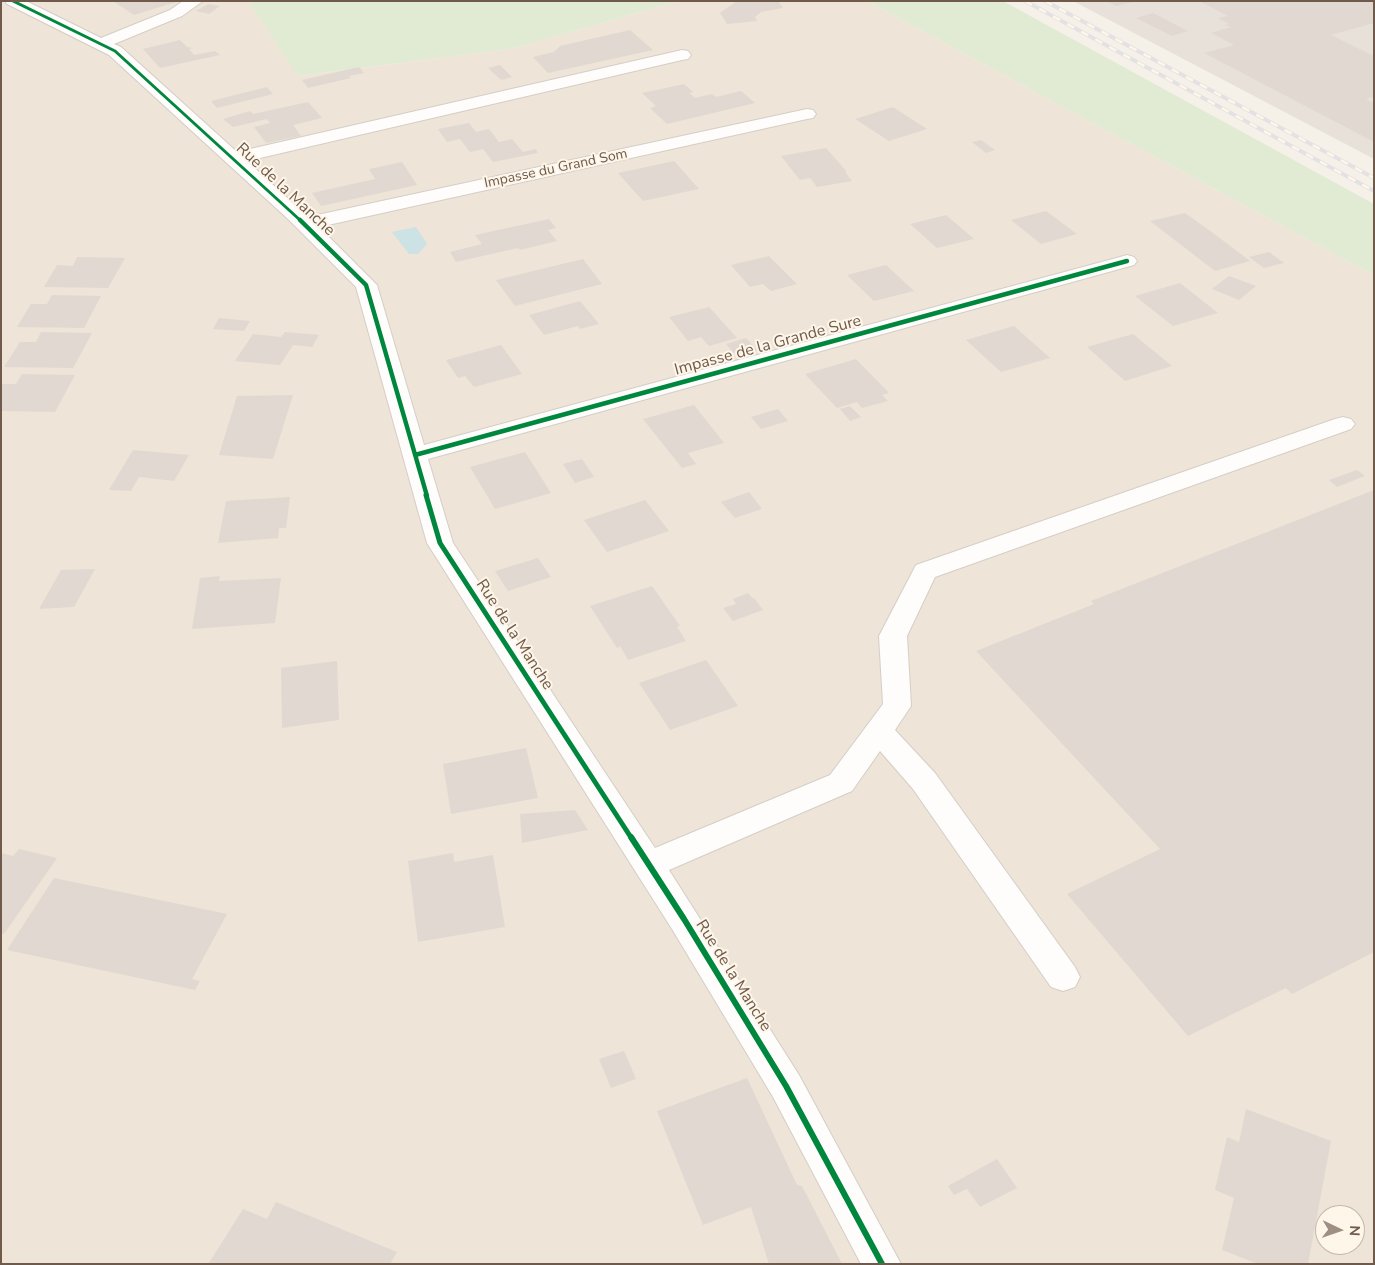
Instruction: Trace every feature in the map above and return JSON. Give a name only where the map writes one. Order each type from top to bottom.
[{"type":"street","name":"Rue de la Manche","points":[[13,1],[108,47],[304,224],[366,285],[440,543],[648,865],[786,1086],[882,1264]]},
{"type":"street","points":[[108,47],[176,13],[195,1]]},
{"type":"street","points":[[1,7],[32,18],[58,23]]},
{"type":"street","points":[[233,159],[682,55]]},
{"type":"street","name":"Impasse du Grand Som","points":[[304,224],[807,114]]},
{"type":"street","name":"Impasse de la Grande Sure","points":[[415,455],[1128,261]]},
{"type":"street","points":[[648,865],[841,783],[898,706],[893,636],[925,571],[1343,424]]},
{"type":"street","points":[[880,731],[924,781],[1063,977]]},
{"type":"shaded area","points":[[1,1],[248,1],[299,76],[515,48],[679,1],[867,1],[1374,275],[1374,1264],[1,1264]]},
{"type":"shaded area","points":[[1073,1],[1374,1],[1374,159]]},
{"type":"shaded area","points":[[416,227],[427,244],[418,254],[409,254],[392,232]]},
{"type":"green space","points":[[248,1],[679,1],[515,48],[298,76]]},
{"type":"green space","points":[[867,1],[1003,1],[1374,204],[1374,275]]},
{"type":"building","points":[[113,1],[176,1],[176,2],[134,15]]},
{"type":"building","points":[[737,1],[778,1],[783,8],[761,12],[755,17],[757,21],[727,24],[720,13]]},
{"type":"building","points":[[1106,1],[1133,1],[1133,2],[1116,6]]},
{"type":"building","points":[[1199,1],[1374,1],[1374,23],[1331,35],[1374,56],[1374,97],[1366,99],[1374,103],[1374,142],[1204,53],[1234,45],[1211,33],[1231,27],[1225,25],[1229,24],[1218,18],[1228,16]]},
{"type":"building","points":[[208,4],[220,6],[209,14],[196,11]]},
{"type":"building","points":[[1153,13],[1188,31],[1172,36],[1136,18]]},
{"type":"building","points":[[630,30],[653,50],[548,73],[533,57],[554,52],[560,46]]},
{"type":"building","points":[[180,40],[187,47],[193,48],[189,49],[194,55],[215,51],[220,55],[160,68],[143,49]]},
{"type":"building","points":[[500,65],[512,77],[501,80],[488,68]]},
{"type":"building","points":[[359,67],[364,73],[308,88],[302,80]]},
{"type":"building","points":[[684,84],[693,92],[689,93],[695,98],[712,94],[716,97],[741,91],[755,103],[667,124],[650,108],[656,106],[642,93]]},
{"type":"building","points":[[267,87],[273,94],[217,108],[211,101]]},
{"type":"building","points":[[308,102],[322,118],[293,125],[301,136],[266,143],[254,127],[270,123],[267,119],[233,127],[223,119],[250,111],[253,114]]},
{"type":"building","points":[[893,107],[927,129],[889,141],[855,119]]},
{"type":"building","points":[[469,123],[476,132],[489,129],[499,142],[512,139],[523,152],[536,149],[538,153],[493,162],[483,149],[470,152],[460,139],[447,142],[438,129]]},
{"type":"building","points":[[981,140],[995,150],[986,153],[972,142]]},
{"type":"building","points":[[826,148],[847,172],[845,172],[852,181],[817,187],[810,178],[800,180],[781,156]]},
{"type":"building","points":[[674,161],[699,189],[643,201],[618,173]]},
{"type":"building","points":[[402,162],[417,185],[321,206],[312,193],[375,179],[369,169]]},
{"type":"building","points":[[1046,211],[1077,234],[1041,244],[1011,220]]},
{"type":"building","points":[[1185,213],[1250,261],[1215,271],[1150,221]]},
{"type":"building","points":[[946,215],[974,239],[937,248],[910,224]]},
{"type":"building","points":[[549,219],[556,228],[548,230],[557,241],[456,262],[450,252],[482,244],[475,235]]},
{"type":"building","points":[[1269,252],[1284,263],[1264,268],[1249,257]]},
{"type":"building","points":[[769,256],[797,284],[771,291],[763,284],[750,287],[731,265]]},
{"type":"building","points":[[77,257],[125,258],[108,288],[44,287],[57,265],[73,266]]},
{"type":"building","points":[[583,259],[602,284],[515,306],[496,280]]},
{"type":"building","points":[[886,265],[914,291],[874,301],[847,275]]},
{"type":"building","points":[[1229,276],[1256,286],[1239,300],[1212,289]]},
{"type":"building","points":[[1180,283],[1218,313],[1173,326],[1135,296]]},
{"type":"building","points":[[52,295],[101,296],[84,328],[17,327],[31,304],[47,304]]},
{"type":"building","points":[[580,301],[599,324],[580,329],[578,326],[544,335],[529,315]]},
{"type":"building","points":[[709,307],[737,338],[709,346],[701,337],[688,341],[669,317]]},
{"type":"building","points":[[219,318],[250,321],[244,331],[213,329]]},
{"type":"building","points":[[1014,326],[1050,358],[1001,372],[966,340]]},
{"type":"building","points":[[41,332],[92,333],[73,368],[4,367],[20,342],[36,342]]},
{"type":"building","points":[[285,332],[319,335],[312,347],[293,345],[280,365],[235,361],[253,334],[281,337]]},
{"type":"building","points":[[1133,334],[1172,366],[1125,381],[1087,347]]},
{"type":"building","points":[[746,338],[757,350],[736,355],[726,344]]},
{"type":"building","points":[[501,345],[522,374],[474,387],[465,376],[458,378],[446,360]]},
{"type":"building","points":[[856,359],[889,393],[882,395],[888,401],[862,408],[857,402],[837,408],[805,374]]},
{"type":"building","points":[[22,374],[75,375],[55,412],[1,411],[1,384],[16,384]]},
{"type":"building","points":[[293,395],[273,459],[219,455],[237,396]]},
{"type":"building","points":[[694,405],[724,443],[688,453],[696,464],[682,468],[643,419]]},
{"type":"building","points":[[850,406],[861,417],[850,421],[840,409]]},
{"type":"building","points":[[778,409],[788,421],[761,429],[751,417]]},
{"type":"building","points":[[133,450],[189,455],[174,481],[139,477],[131,491],[109,490]]},
{"type":"building","points":[[525,452],[551,493],[495,509],[470,467]]},
{"type":"building","points":[[582,459],[594,477],[575,483],[563,464]]},
{"type":"building","points":[[1357,470],[1365,476],[1337,487],[1329,480]]},
{"type":"building","points":[[1374,490],[1374,952],[1292,994],[1286,988],[1188,1036],[1067,894],[1160,849],[976,651],[1094,604],[1091,601]]},
{"type":"building","points":[[749,492],[762,509],[735,518],[721,502]]},
{"type":"building","points":[[290,497],[286,528],[279,528],[278,538],[218,543],[226,501]]},
{"type":"building","points":[[645,500],[669,531],[607,552],[584,520]]},
{"type":"building","points":[[538,558],[551,577],[508,591],[495,571]]},
{"type":"building","points":[[95,569],[74,607],[39,609],[61,570]]},
{"type":"building","points":[[220,576],[219,581],[281,578],[275,623],[192,629],[200,578]]},
{"type":"building","points":[[652,586],[680,626],[677,627],[686,641],[628,660],[620,646],[617,648],[590,606]]},
{"type":"building","points":[[748,593],[763,610],[733,621],[723,608],[736,604],[733,599]]},
{"type":"building","points":[[706,660],[738,706],[670,730],[639,683]]},
{"type":"building","points":[[337,661],[339,720],[282,728],[281,668]]},
{"type":"building","points":[[526,748],[538,798],[451,814],[443,764]]},
{"type":"building","points":[[575,810],[588,830],[522,843],[520,814]]},
{"type":"building","points":[[19,849],[57,858],[4,934],[1,933],[1,853],[13,856]]},
{"type":"building","points":[[453,853],[454,862],[493,855],[505,927],[418,942],[408,861]]},
{"type":"building","points":[[54,878],[227,914],[192,979],[200,981],[195,990],[7,950]]},
{"type":"building","points":[[624,1051],[636,1079],[611,1088],[599,1059]]},
{"type":"building","points":[[747,1078],[797,1185],[802,1186],[842,1264],[769,1264],[751,1207],[703,1225],[657,1111]]},
{"type":"building","points":[[1246,1109],[1331,1141],[1319,1205],[1315,1205],[1315,1227],[1308,1264],[1258,1264],[1222,1250],[1234,1198],[1215,1190],[1227,1137],[1239,1142]]},
{"type":"building","points":[[997,1159],[1017,1188],[980,1207],[967,1189],[954,1195],[948,1186]]},
{"type":"building","points":[[276,1202],[397,1252],[390,1264],[209,1263],[243,1209],[267,1219]]},
{"type":"railway","points":[[1025,1],[1374,191]]},
{"type":"railway","points":[[1045,1],[1374,178]]},
{"type":"cycle path","points":[[13,1],[115,51],[295,215],[366,285],[440,543],[684,919],[786,1086],[882,1264]]},
{"type":"cycle path","points":[[415,455],[1127,261]]}]
